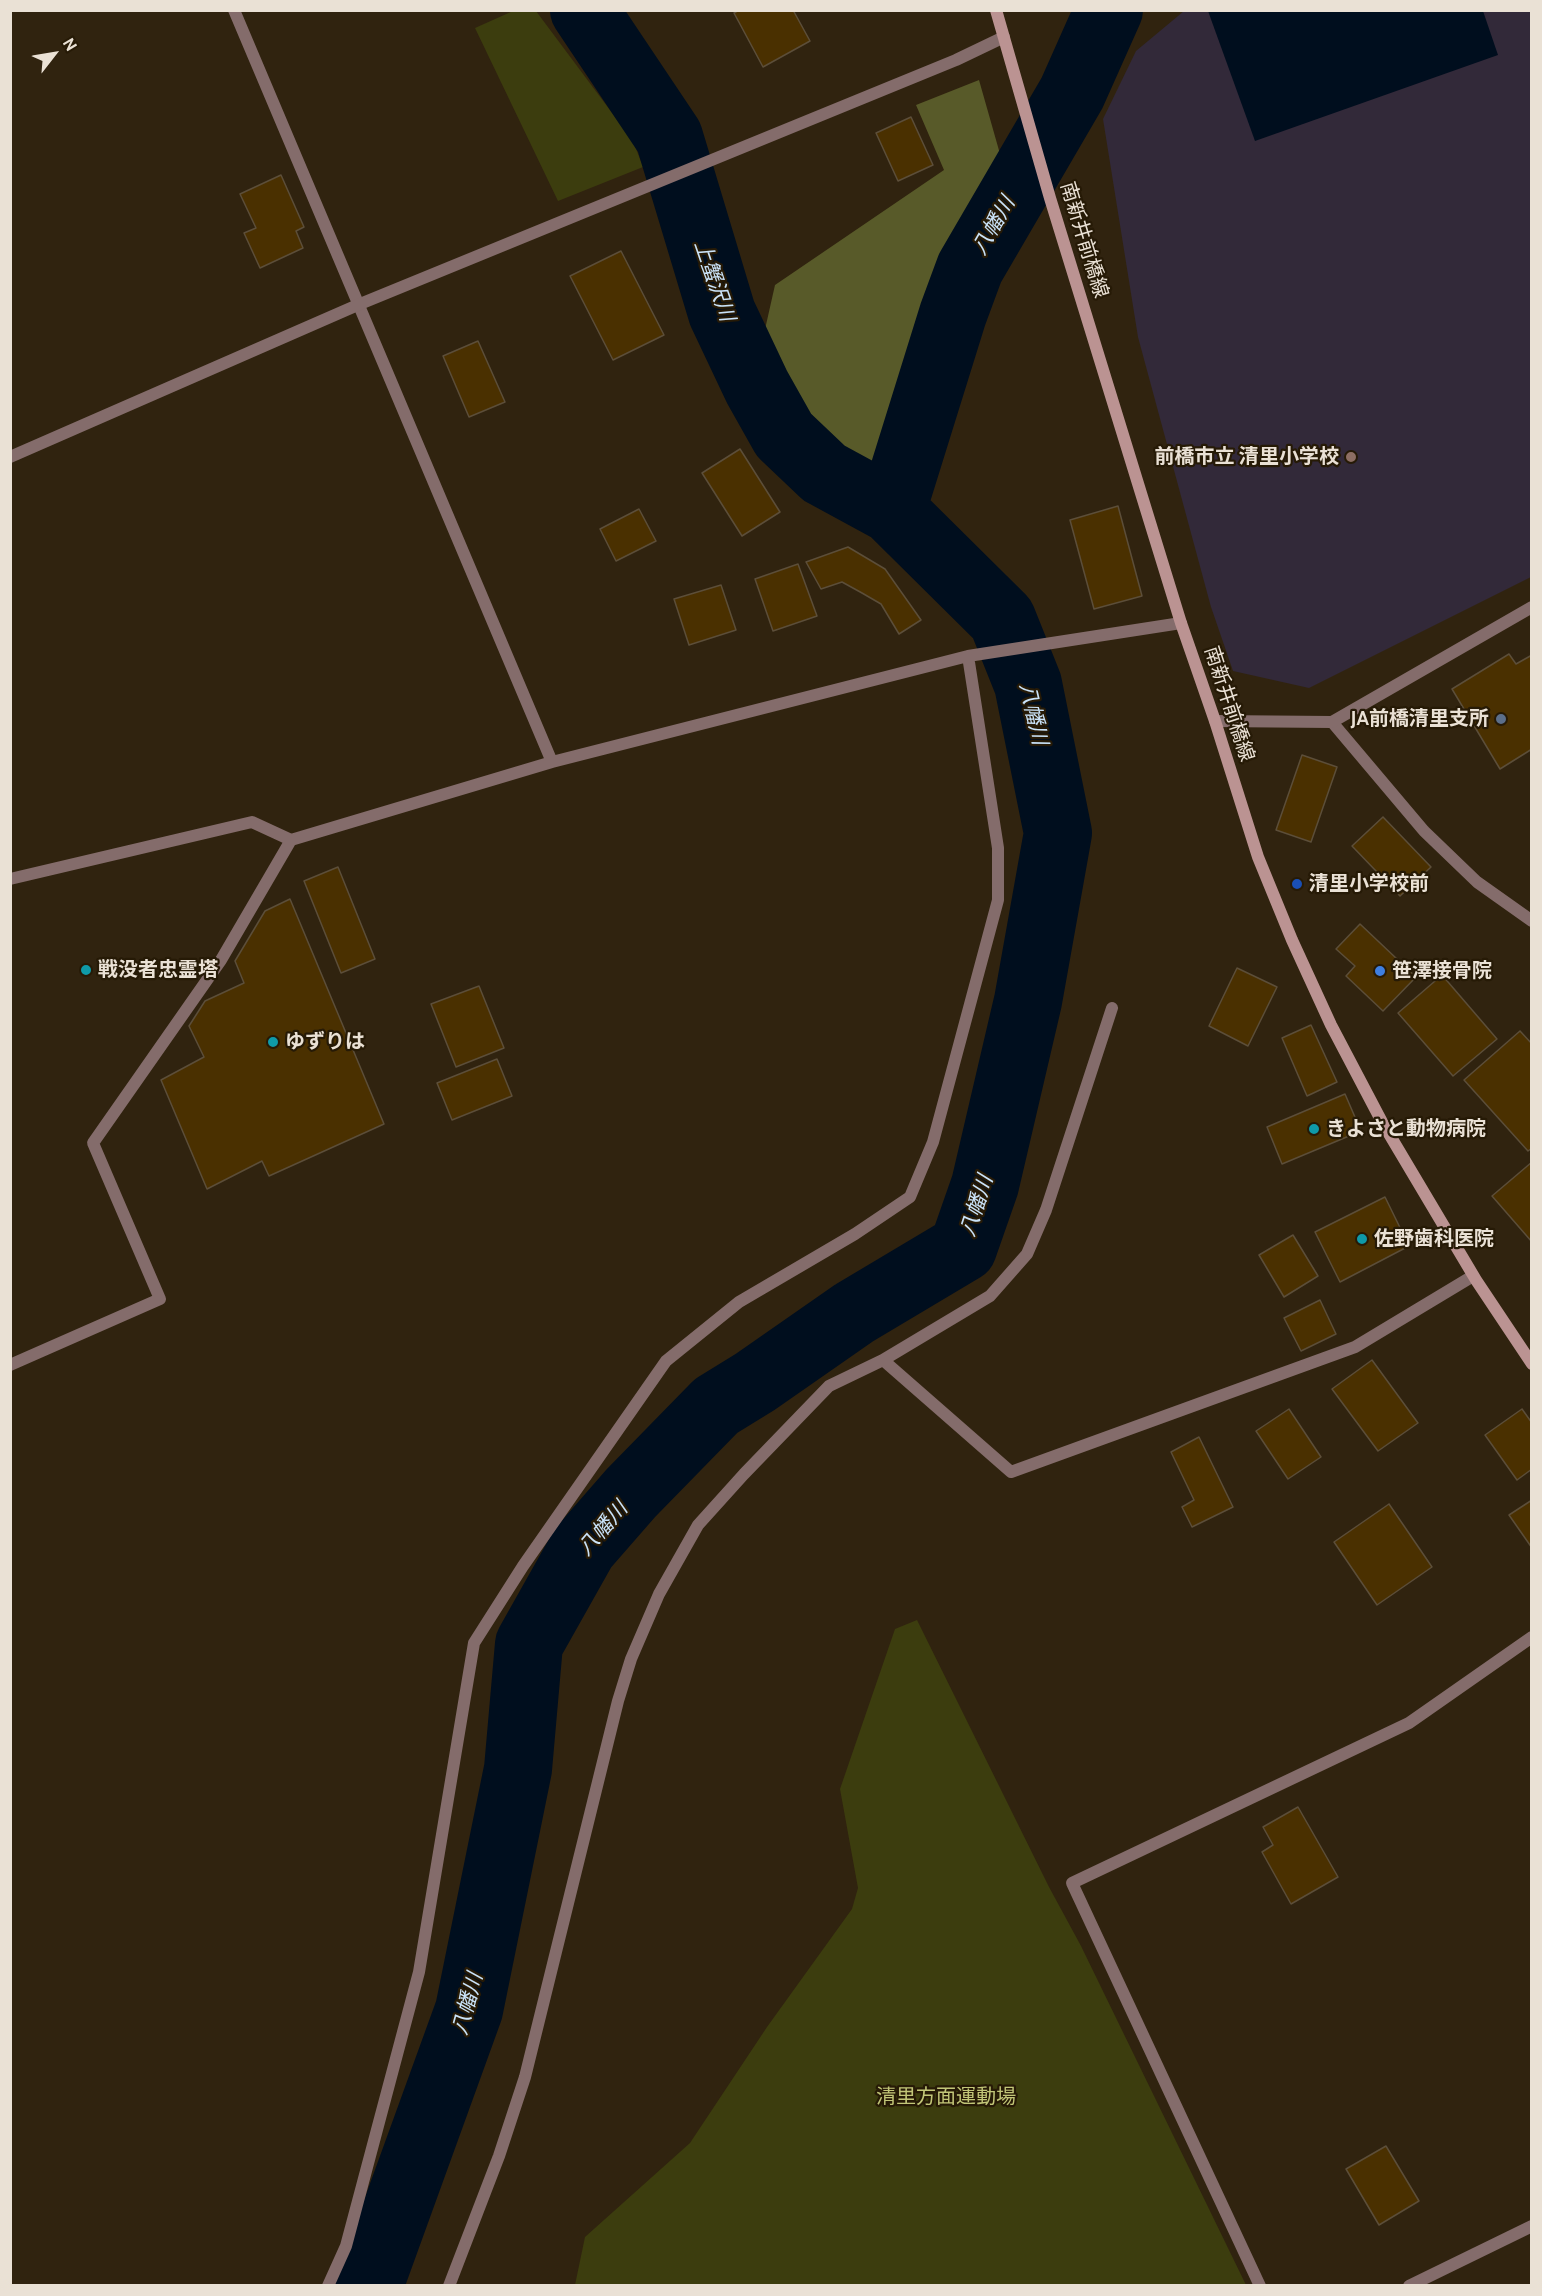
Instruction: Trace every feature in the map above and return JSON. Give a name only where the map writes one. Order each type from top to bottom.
[{"type":"main road","name":"南新井前橋線","points":[[996,10],[1050,198],[1181,623],[1258,857],[1292,940],[1331,1025],[1382,1122],[1473,1276],[1532,1364]]},
{"type":"street","points":[[234,10],[552,762]]},
{"type":"street","points":[[10,457],[360,304],[945,64],[1004,37]]},
{"type":"street","points":[[1215,721],[1332,722],[1532,607]]},
{"type":"street","points":[[10,879],[252,822],[291,840],[552,762],[968,656],[1181,623]]},
{"type":"street","points":[[328,2286],[346,2246],[419,1972],[474,1643],[523,1566],[666,1361],[739,1302],[855,1234],[910,1197],[933,1142],[998,900],[998,848],[968,656]]},
{"type":"street","points":[[1332,722],[1424,831],[1477,882],[1532,921]]},
{"type":"street","points":[[10,1365],[160,1299],[93,1143],[221,960],[291,840]]},
{"type":"street","points":[[449,2286],[499,2156],[525,2077],[618,1701],[631,1659],[659,1594],[698,1525],[829,1386],[883,1360],[990,1296],[1027,1254],[1046,1210],[1112,1008]]},
{"type":"street","points":[[883,1360],[1011,1472],[1355,1347],[1473,1276]]},
{"type":"street","points":[[1260,2286],[1072,1883],[1409,1723],[1532,1637]]},
{"type":"street","points":[[1409,2286],[1532,2226]]},
{"type":"shaded area","name":"前橋市立 清里小学校","points":[[1184,11],[1531,11],[1531,577],[1309,688],[1233,671],[1211,607],[1138,337],[1103,119],[1136,51]]},
{"type":"green space","points":[[513,11],[536,11],[633,141],[643,167],[558,201],[475,28]]},
{"type":"green space","points":[[979,80],[1002,161],[957,249],[884,483],[811,435],[759,356],[775,285],[944,170],[916,105]]},
{"type":"green space","name":"清里方面運動場","points":[[917,1620],[1049,1887],[1081,1946],[1246,2285],[575,2285],[585,2237],[690,2143],[767,2027],[852,1909],[858,1888],[840,1789],[895,1629]]},
{"type":"water","points":[[1208,11],[1483,11],[1498,55],[1255,141]]},
{"type":"building","points":[[739,10],[793,10],[810,41],[763,67],[734,13]]},
{"type":"building","points":[[911,117],[933,165],[898,181],[876,133]]},
{"type":"building","points":[[281,175],[304,227],[296,231],[303,248],[260,268],[244,233],[256,228],[240,194]]},
{"type":"building","points":[[621,251],[664,335],[613,360],[570,276]]},
{"type":"building","points":[[478,341],[505,402],[469,417],[443,356]]},
{"type":"building","points":[[740,449],[780,512],[742,536],[702,473]]},
{"type":"building","points":[[1118,506],[1142,596],[1094,609],[1070,520]]},
{"type":"building","points":[[639,509],[656,541],[616,561],[600,529]]},
{"type":"building","points":[[848,547],[885,569],[921,620],[899,634],[881,604],[862,593],[842,582],[821,589],[806,562]]},
{"type":"building","points":[[798,564],[817,616],[773,631],[755,579]]},
{"type":"building","points":[[721,585],[736,630],[689,645],[674,599]]},
{"type":"building","name":"JA前橋清里支所","points":[[1509,654],[1516,664],[1532,655],[1532,749],[1500,769],[1452,689]]},
{"type":"building","points":[[1302,755],[1337,767],[1311,842],[1276,830]]},
{"type":"building","points":[[1383,817],[1431,867],[1400,896],[1352,846]]},
{"type":"building","points":[[338,867],[375,959],[341,973],[304,881]]},
{"type":"building","name":"ゆずりは","points":[[290,899],[384,1124],[269,1176],[262,1161],[207,1189],[161,1080],[204,1057],[189,1026],[205,1001],[244,983],[235,961],[265,911]]},
{"type":"building","name":"笹澤接骨院","points":[[1360,924],[1416,977],[1383,1011],[1346,976],[1355,966],[1336,949]]},
{"type":"building","points":[[1237,968],[1277,987],[1248,1046],[1209,1026]]},
{"type":"building","points":[[1442,975],[1497,1039],[1453,1076],[1398,1013]]},
{"type":"building","points":[[479,986],[504,1048],[456,1067],[431,1004]]},
{"type":"building","points":[[1311,1025],[1337,1082],[1307,1096],[1282,1038]]},
{"type":"building","points":[[1520,1031],[1532,1044],[1532,1148],[1528,1151],[1464,1080]]},
{"type":"building","points":[[497,1059],[512,1096],[452,1120],[437,1083]]},
{"type":"building","name":"きよさと動物病院","points":[[1345,1094],[1361,1131],[1282,1164],[1267,1127]]},
{"type":"building","points":[[1532,1162],[1532,1242],[1492,1196]]},
{"type":"building","name":"佐野歯科医院","points":[[1385,1197],[1409,1246],[1340,1282],[1315,1232]]},
{"type":"building","points":[[1293,1235],[1318,1276],[1284,1297],[1259,1255]]},
{"type":"building","points":[[1320,1300],[1336,1334],[1301,1351],[1284,1318]]},
{"type":"building","points":[[1372,1360],[1418,1423],[1378,1451],[1332,1389]]},
{"type":"building","points":[[1289,1409],[1321,1457],[1288,1479],[1256,1431]]},
{"type":"building","points":[[1522,1409],[1532,1423],[1532,1469],[1517,1480],[1485,1435]]},
{"type":"building","points":[[1199,1437],[1233,1507],[1192,1527],[1182,1507],[1194,1500],[1171,1452]]},
{"type":"building","points":[[1532,1500],[1532,1548],[1509,1515]]},
{"type":"building","points":[[1389,1504],[1432,1567],[1377,1605],[1334,1542]]},
{"type":"building","points":[[1298,1807],[1338,1877],[1291,1904],[1262,1852],[1273,1845],[1263,1827]]},
{"type":"building","points":[[1386,2146],[1419,2201],[1379,2225],[1346,2169]]},
{"type":"waterway","name":"八幡川","points":[[369,2286],[469,2010],[518,1769],[529,1644],[583,1548],[631,1493],[716,1406],[755,1382],[854,1313],[963,1248],[985,1185],[1028,1001],[1058,833],[1028,684],[1002,619],[892,510],[824,473],[784,435],[757,387],[722,313],[669,137],[584,10]]},
{"type":"waterway","name":"八幡川","points":[[892,510],[953,314],[970,268],[1072,93],[1109,10]]},
{"type":"place","name":"前橋市立 清里小学校","points":[[1351,457]]},
{"type":"place","name":"JA前橋清里支所","points":[[1501,719]]},
{"type":"place","name":"清里小学校前","points":[[1297,884]]},
{"type":"place","name":"戦没者忠霊塔","points":[[86,970]]},
{"type":"place","name":"笹澤接骨院","points":[[1380,971]]},
{"type":"place","name":"ゆずりは","points":[[273,1042]]},
{"type":"place","name":"きよさと動物病院","points":[[1314,1129]]},
{"type":"place","name":"佐野歯科医院","points":[[1362,1239]]},
{"type":"water label","name":"上蟹沢川","points":[[714,281]]}]
